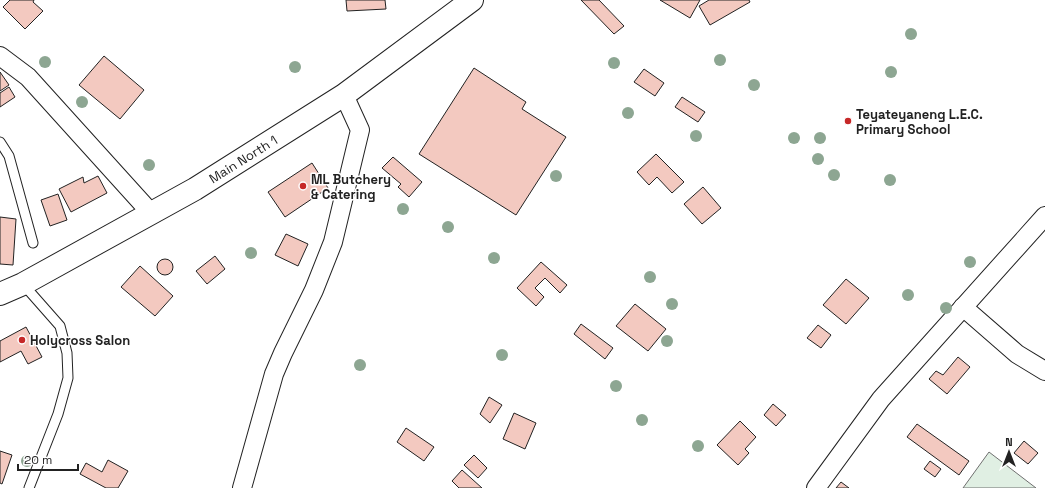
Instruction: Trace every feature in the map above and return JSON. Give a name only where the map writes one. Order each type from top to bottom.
[{"type":"main road","name":"Main North 1","points":[[0,294],[23,284],[195,189],[344,95],[472,0]]},
{"type":"street","points":[[0,56],[28,77],[151,213]]},
{"type":"street","points":[[242,488],[274,374],[314,290],[333,242],[360,130],[344,95]]},
{"type":"street","points":[[816,488],[881,399],[1045,216]]},
{"type":"street","points":[[963,307],[1017,354],[1045,372]]},
{"type":"lane","points":[[0,142],[9,156],[33,243]]},
{"type":"lane","points":[[23,284],[60,326],[67,353],[68,378],[58,414],[29,488]]},
{"type":"green space","points":[[989,452],[1036,488],[963,488]]},
{"type":"building","points":[[10,0],[34,0],[33,2],[43,11],[25,29],[3,7]]},
{"type":"building","points":[[346,0],[385,0],[386,9],[347,11]]},
{"type":"building","points":[[581,0],[599,0],[624,26],[614,34]]},
{"type":"building","points":[[660,0],[700,0],[690,18]]},
{"type":"building","points":[[709,0],[749,0],[750,2],[710,25],[699,6]]},
{"type":"building","points":[[104,56],[144,90],[120,119],[79,85]]},
{"type":"building","points":[[474,68],[526,102],[522,109],[566,137],[516,215],[419,154]]},
{"type":"building","points":[[644,69],[664,83],[655,96],[634,82]]},
{"type":"building","points":[[0,72],[9,85],[0,91]]},
{"type":"building","points":[[9,87],[15,97],[0,107],[0,93]]},
{"type":"building","points":[[682,97],[705,112],[698,122],[675,107]]},
{"type":"building","points":[[656,154],[684,182],[672,193],[657,177],[649,185],[637,172]]},
{"type":"building","points":[[393,157],[422,182],[409,197],[398,187],[401,184],[382,168]]},
{"type":"building","points":[[312,163],[328,188],[285,217],[268,192]]},
{"type":"building","points":[[98,176],[107,193],[71,212],[59,189],[83,177],[84,183]]},
{"type":"building","points":[[703,187],[721,208],[702,224],[684,204]]},
{"type":"building","points":[[58,194],[67,220],[50,226],[41,200]]},
{"type":"building","points":[[0,217],[16,219],[13,265],[0,264]]},
{"type":"building","points":[[286,234],[308,244],[298,266],[275,255]]},
{"type":"building","points":[[215,256],[225,269],[207,284],[196,271]]},
{"type":"building","points":[[162,259],[168,259],[173,264],[171,273],[168,275],[162,275],[157,270],[157,264]]},
{"type":"building","points":[[541,262],[567,285],[560,293],[545,278],[535,288],[544,297],[536,306],[517,288]]},
{"type":"building","points":[[140,266],[173,296],[155,316],[121,287]]},
{"type":"building","points":[[846,279],[869,298],[846,324],[823,305]]},
{"type":"building","points":[[635,304],[666,329],[648,351],[616,326]]},
{"type":"building","points":[[581,324],[613,348],[605,359],[574,334]]},
{"type":"building","points":[[818,325],[831,335],[821,348],[807,338]]},
{"type":"building","points":[[26,327],[42,357],[28,364],[21,351],[0,362],[0,341]]},
{"type":"building","points":[[958,357],[970,367],[947,394],[929,379],[936,371],[943,375]]},
{"type":"building","points":[[489,397],[502,405],[490,423],[480,414]]},
{"type":"building","points":[[773,404],[786,415],[776,426],[764,415]]},
{"type":"building","points":[[514,413],[536,423],[525,449],[503,439]]},
{"type":"building","points":[[740,421],[756,437],[745,449],[749,453],[738,465],[717,445]]},
{"type":"building","points":[[917,424],[969,461],[959,475],[907,437]]},
{"type":"building","points":[[406,428],[434,447],[424,461],[397,442]]},
{"type":"building","points":[[1024,441],[1038,453],[1028,464],[1014,453]]},
{"type":"building","points":[[0,451],[12,455],[2,484],[0,483]]},
{"type":"building","points":[[474,455],[487,468],[478,478],[464,465]]},
{"type":"building","points":[[108,460],[128,471],[118,488],[106,488],[80,474],[86,463],[102,472]]},
{"type":"building","points":[[930,461],[941,469],[935,477],[924,469]]},
{"type":"building","points":[[462,470],[482,488],[459,488],[452,481]]},
{"type":"building","points":[[841,482],[849,488],[836,488]]},
{"type":"place","name":"Teyateyaneng L.E.C. Primary School","points":[[848,121]]},
{"type":"place","name":"ML Butchery & Catering","points":[[303,186]]},
{"type":"place","name":"Holycross Salon","points":[[22,340]]}]
